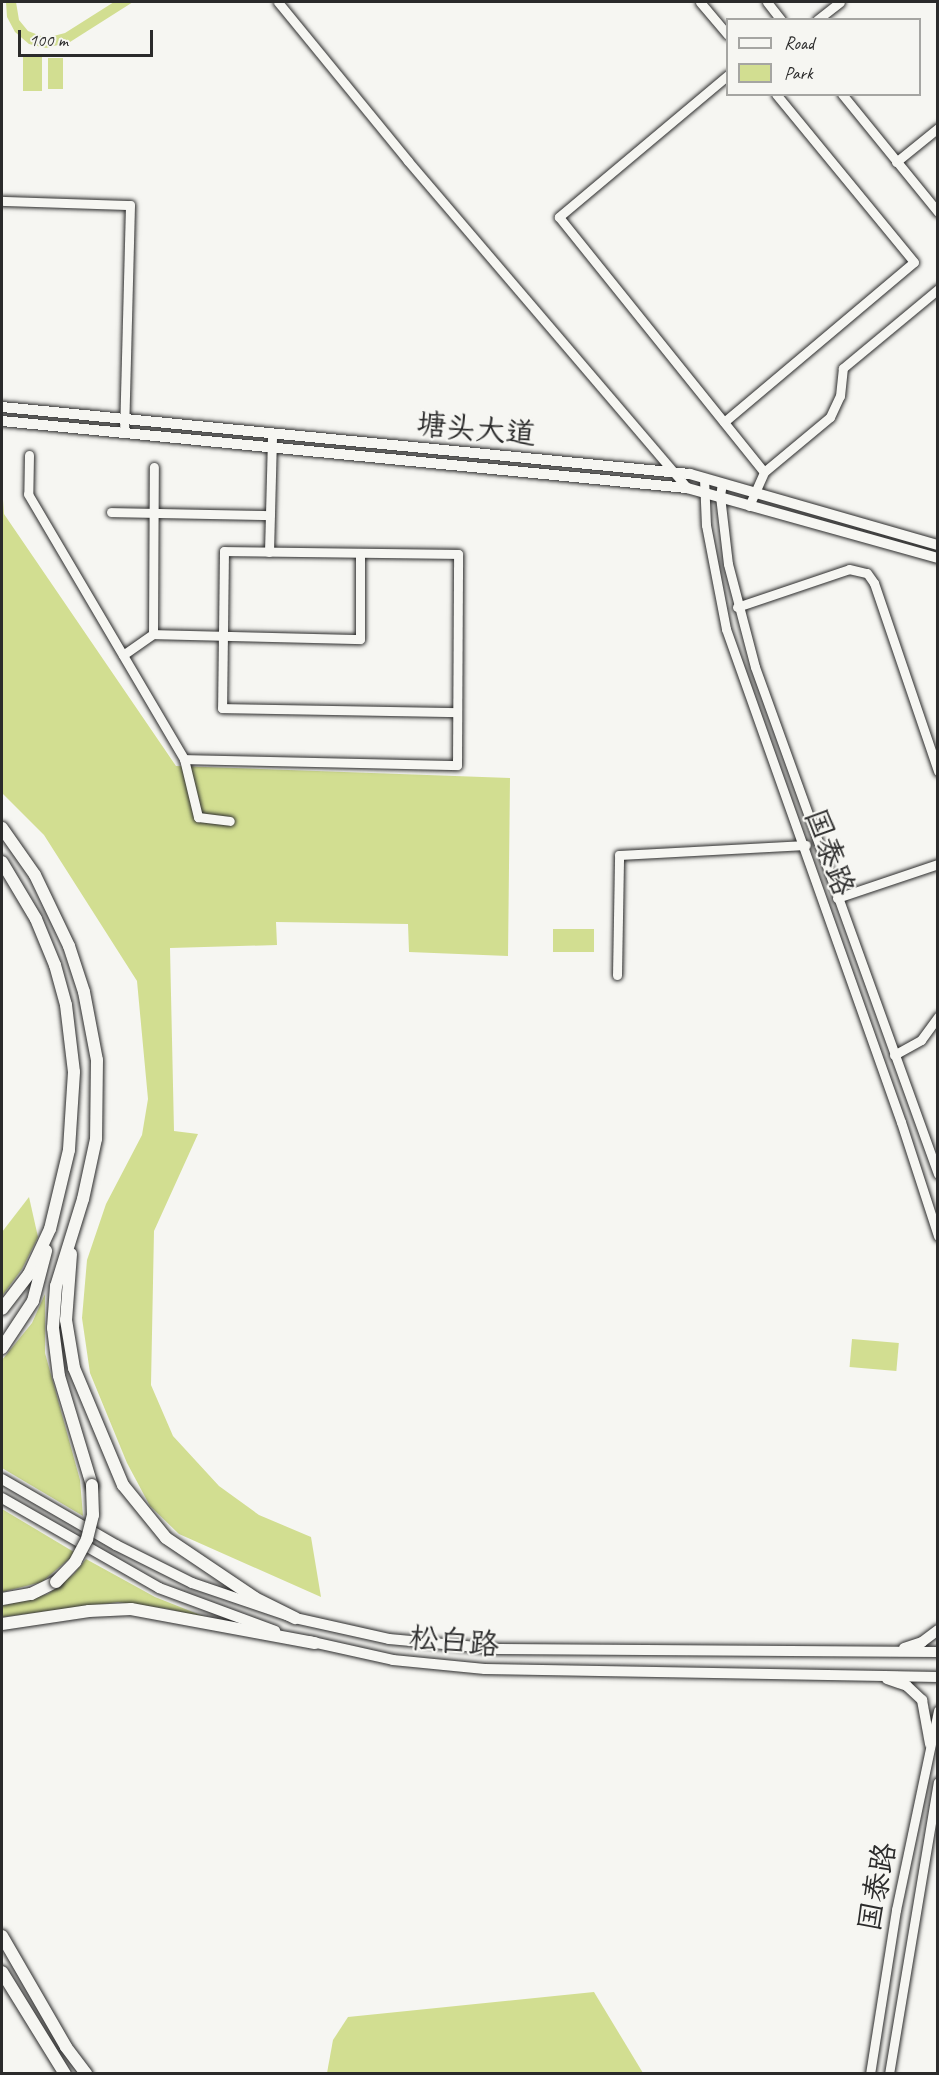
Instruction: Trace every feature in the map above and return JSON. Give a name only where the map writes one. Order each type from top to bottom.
[{"type":"highway","points":[[2,828],[23,855],[60,923],[82,984],[98,1073],[97,1123],[73,1235],[56,1286],[53,1328],[58,1376],[92,1485],[93,1515],[87,1539],[75,1562],[56,1582],[31,1594],[2,1599]]},
{"type":"highway","points":[[2,1348],[33,1301],[69,1150],[74,1100],[72,1042],[61,984],[47,944],[3,865]]},
{"type":"highway","points":[[2,1309],[29,1274],[50,1229]]},
{"type":"highway","points":[[73,1235],[67,1300],[69,1346],[80,1389],[123,1485],[166,1538],[255,1598],[295,1618]]},
{"type":"highway","points":[[2,1624],[89,1611],[131,1609],[315,1643]]},
{"type":"highway","points":[[2,1936],[66,2047],[86,2073]]},
{"type":"highway","points":[[2,1972],[65,2073]]},
{"type":"main road","name":"塘头大道","points":[[2,407],[673,472],[705,478],[938,545]]},
{"type":"main road","name":"塘头大道","points":[[2,421],[687,488],[938,558]]},
{"type":"main road","name":"松白路","points":[[2,1479],[172,1573],[228,1597],[295,1618],[389,1638],[458,1647],[938,1652]]},
{"type":"main road","name":"松白路","points":[[2,1498],[159,1588],[250,1623],[315,1643],[393,1660],[485,1669],[938,1677]]},
{"type":"main road","points":[[887,1651],[922,1642],[938,1630]]},
{"type":"main road","points":[[872,1675],[907,1686],[922,1700],[930,1744]]},
{"type":"street","points":[[278,2],[687,488]]},
{"type":"street","points":[[700,2],[726,33]]},
{"type":"street","points":[[767,2],[779,18]]},
{"type":"street","points":[[820,18],[840,2]]},
{"type":"street","points":[[726,77],[559,217],[764,472]]},
{"type":"street","points":[[724,422],[914,262],[778,96]]},
{"type":"street","points":[[844,96],[938,212]]},
{"type":"street","points":[[896,162],[938,128]]},
{"type":"street","points":[[2,201],[130,205],[124,433]]},
{"type":"street","points":[[749,506],[764,472],[830,417],[840,396],[843,368],[852,358],[938,289]]},
{"type":"street","points":[[269,552],[272,434]]},
{"type":"street","points":[[29,455],[28,494],[184,759],[198,817],[230,821]]},
{"type":"street","points":[[153,634],[154,467]]},
{"type":"street","name":"国泰路","points":[[705,478],[703,492],[726,629],[938,1236]]},
{"type":"street","name":"国泰路","points":[[722,483],[720,496],[737,607],[818,845],[938,1174]]},
{"type":"street","points":[[111,512],[270,515]]},
{"type":"street","points":[[184,759],[457,765],[458,554],[224,551],[222,708],[457,712]]},
{"type":"street","points":[[123,655],[153,634],[360,639],[360,553]]},
{"type":"street","points":[[737,607],[849,568],[867,573],[874,583],[938,771]]},
{"type":"street","points":[[616,975],[620,855],[818,845]]},
{"type":"street","points":[[837,898],[938,864]]},
{"type":"street","points":[[894,1055],[921,1040],[938,1017]]},
{"type":"street","name":"国泰路","points":[[870,2073],[896,1910],[938,1710]]},
{"type":"street","name":"国泰路","points":[[889,2073],[938,1782]]},
{"type":"green space","points":[[6,2],[16,2],[19,20],[28,31],[46,38],[65,33],[114,2],[133,2],[70,42],[46,48],[29,44],[15,32],[7,17]]},
{"type":"green space","points":[[23,54],[42,54],[42,91],[23,91]]},
{"type":"green space","points":[[48,58],[63,58],[63,89],[48,89]]},
{"type":"green space","points":[[2,485],[4,514],[176,766],[510,778],[508,956],[409,952],[408,924],[276,922],[277,945],[170,948],[174,1131],[198,1134],[154,1231],[151,1385],[173,1436],[219,1486],[259,1515],[311,1537],[321,1597],[179,1534],[150,1506],[127,1463],[90,1373],[82,1318],[87,1260],[106,1204],[142,1135],[148,1099],[137,981],[44,835],[2,793]]},
{"type":"green space","points":[[553,929],[594,929],[594,952],[553,952]]},
{"type":"green space","points":[[29,1197],[38,1237],[22,1269],[2,1296],[2,1232]]},
{"type":"green space","points":[[45,1294],[45,1353],[80,1480],[83,1516],[2,1468],[2,1360],[32,1323]]},
{"type":"green space","points":[[852,1339],[899,1343],[896,1371],[850,1367]]},
{"type":"green space","points":[[2,1509],[74,1552],[42,1582],[2,1592]]},
{"type":"green space","points":[[86,1559],[155,1597],[218,1622],[169,1609],[118,1602],[2,1617],[2,1606],[48,1594],[74,1574]]},
{"type":"green space","points":[[594,1992],[643,2073],[327,2073],[333,2040],[348,2017]]}]
